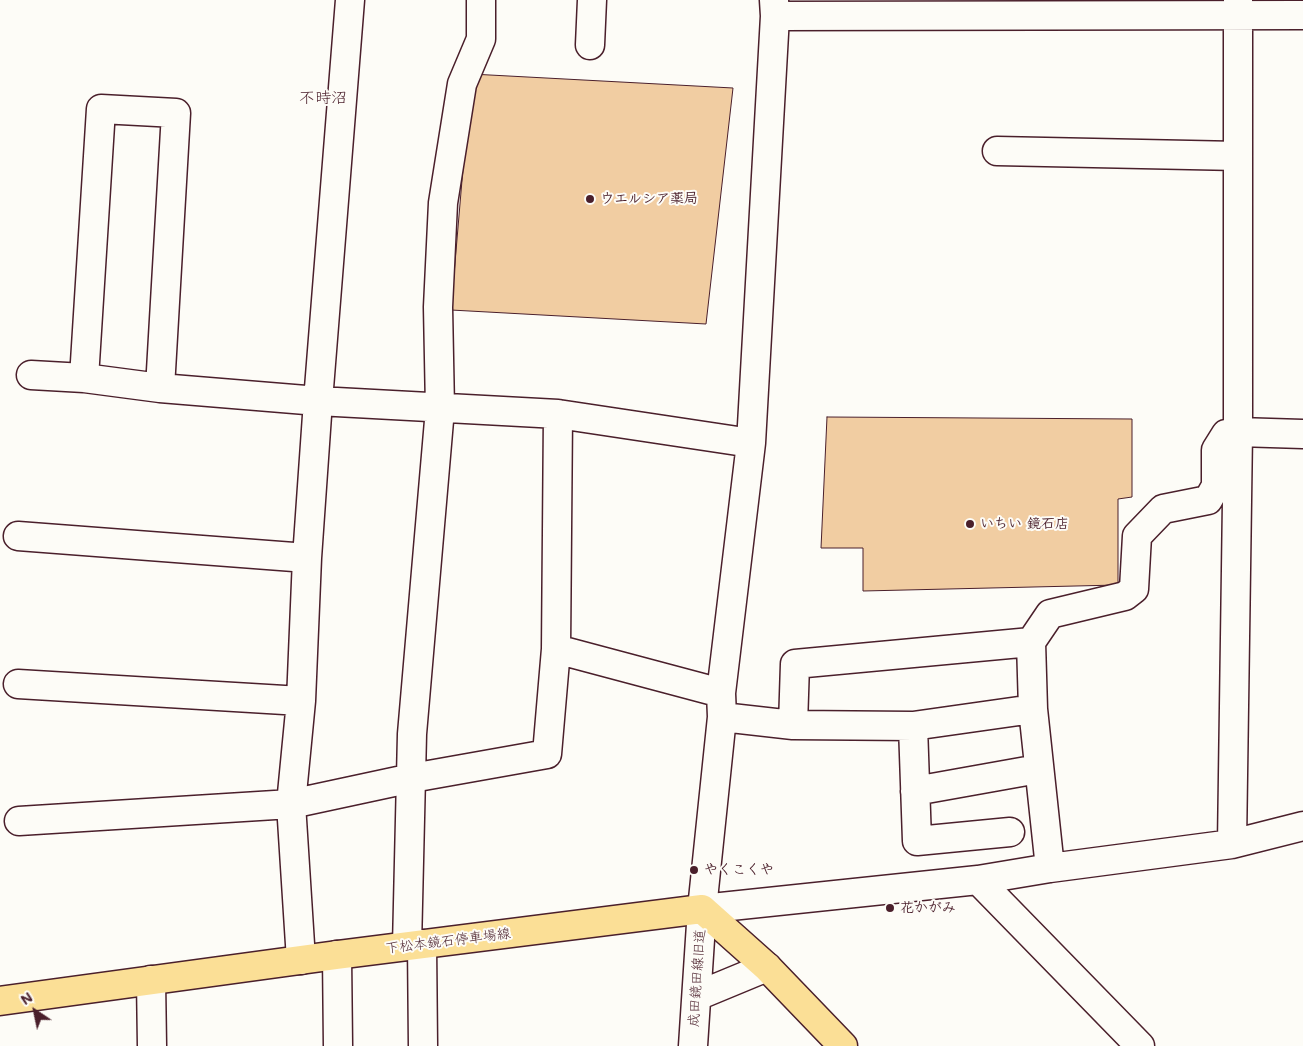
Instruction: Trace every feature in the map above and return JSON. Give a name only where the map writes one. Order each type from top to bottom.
[{"type":"main road","name":"下松本鏡石停車場線","points":[[0,1001],[337,955],[702,909]]},
{"type":"main road","points":[[702,909],[767,967],[843,1046]]},
{"type":"street","points":[[301,960],[292,804],[301,701],[307,558],[318,401],[350,0]]},
{"type":"street","points":[[423,1046],[414,945],[412,734],[440,409],[438,307],[443,203],[462,84],[481,39],[481,0]]},
{"type":"street","points":[[590,45],[592,0]]},
{"type":"street","points":[[1232,844],[1238,432],[1238,7]]},
{"type":"street","points":[[774,8],[1238,7],[1303,15]]},
{"type":"street","name":"成田鏡田線旧道","points":[[693,1046],[702,909],[751,443],[774,8]]},
{"type":"street","points":[[84,378],[101,109],[176,113],[160,388]]},
{"type":"street","points":[[997,151],[1238,156]]},
{"type":"street","points":[[31,375],[84,378],[160,388],[318,401],[558,414],[751,443]]},
{"type":"street","points":[[19,821],[292,804],[412,778],[547,754],[556,649],[558,414]]},
{"type":"street","points":[[1050,868],[1038,769],[1033,709],[1031,642],[1050,614],[1125,596],[1134,589],[1136,536],[1163,509],[1208,500],[1216,486],[1216,450],[1226,434],[1238,432],[1303,434]]},
{"type":"street","points":[[18,536],[307,558]]},
{"type":"street","points":[[793,725],[795,664],[1031,642]]},
{"type":"street","points":[[556,649],[722,705],[793,725],[913,726],[1033,709]]},
{"type":"street","points":[[18,684],[301,701]]},
{"type":"street","points":[[913,726],[918,841],[1010,832]]},
{"type":"street","points":[[915,791],[1038,769]]},
{"type":"street","points":[[702,909],[978,880],[1050,868],[1232,844],[1303,826]]},
{"type":"street","points":[[978,880],[1140,1046]]},
{"type":"street","points":[[337,955],[338,1046]]},
{"type":"street","points":[[697,996],[767,967]]},
{"type":"street","points":[[152,980],[152,1046]]},
{"type":"building","name":"ウエルシア薬局","points":[[471,74],[733,88],[706,324],[451,310]]},
{"type":"building","name":"いちい 鏡石店","points":[[827,417],[1132,419],[1132,497],[1118,499],[1118,585],[863,591],[863,548],[821,548]]},
{"type":"place","name":"ウエルシア薬局","points":[[590,199]]},
{"type":"place","name":"いちい 鏡石店","points":[[970,524]]},
{"type":"place","name":"やくこくや","points":[[694,870]]},
{"type":"place","name":"花かがみ","points":[[890,908]]},
{"type":"district","name":"不時沼","points":[[323,98]]}]
